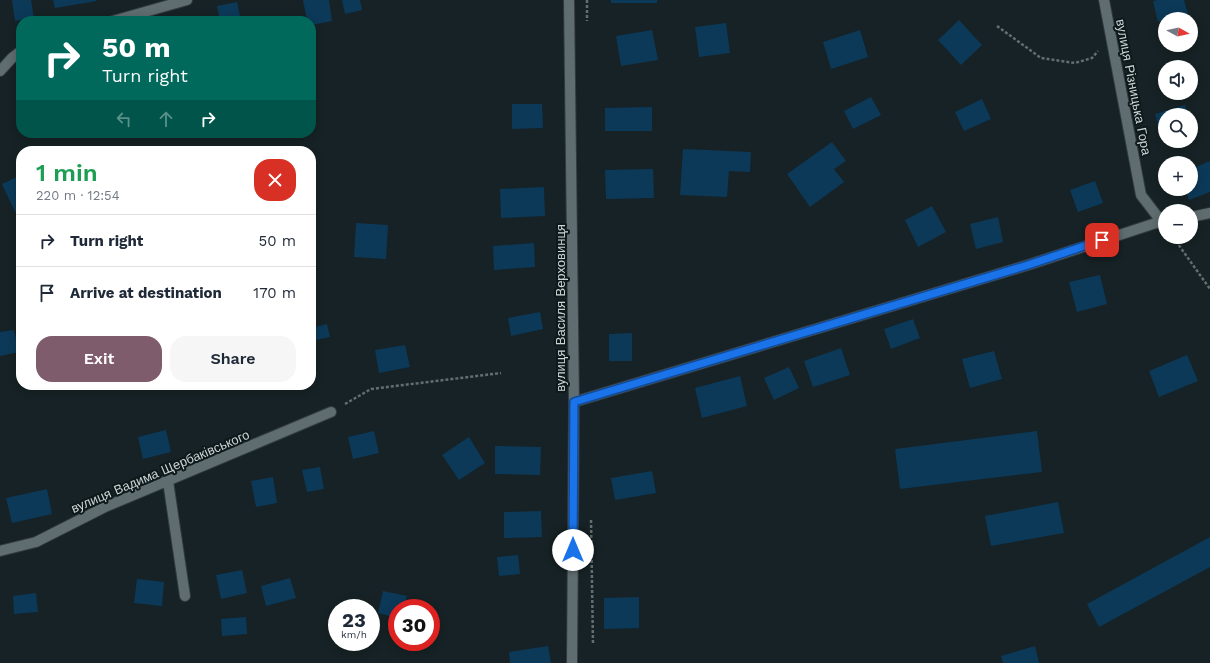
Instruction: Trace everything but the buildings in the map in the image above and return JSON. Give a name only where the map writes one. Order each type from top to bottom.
[{"type":"street","points":[[131,16],[187,0]]},
{"type":"street","name":"вулиця Василя Верховинця","points":[[569,0],[574,402],[572,663]]},
{"type":"street","name":"вулиця Різницька Гора","points":[[1104,0],[1141,195],[1158,214]]},
{"type":"street","points":[[0,71],[16,55]]},
{"type":"street","points":[[1198,216],[1210,213]]},
{"type":"street","points":[[574,402],[1028,265],[1158,222]]},
{"type":"street","name":"вулиця Вадима Щербаківського","points":[[0,551],[36,542],[105,507],[331,412]]},
{"type":"street","points":[[168,481],[185,596]]},
{"type":"path","points":[[997,26],[1041,58],[1060,62],[1075,63],[1092,58],[1101,47]]},
{"type":"path","points":[[1178,244],[1210,289]]},
{"type":"path","points":[[331,412],[371,390],[501,373]]},
{"type":"route","points":[[573,550],[574,402],[1028,265],[1102,240]]}]
